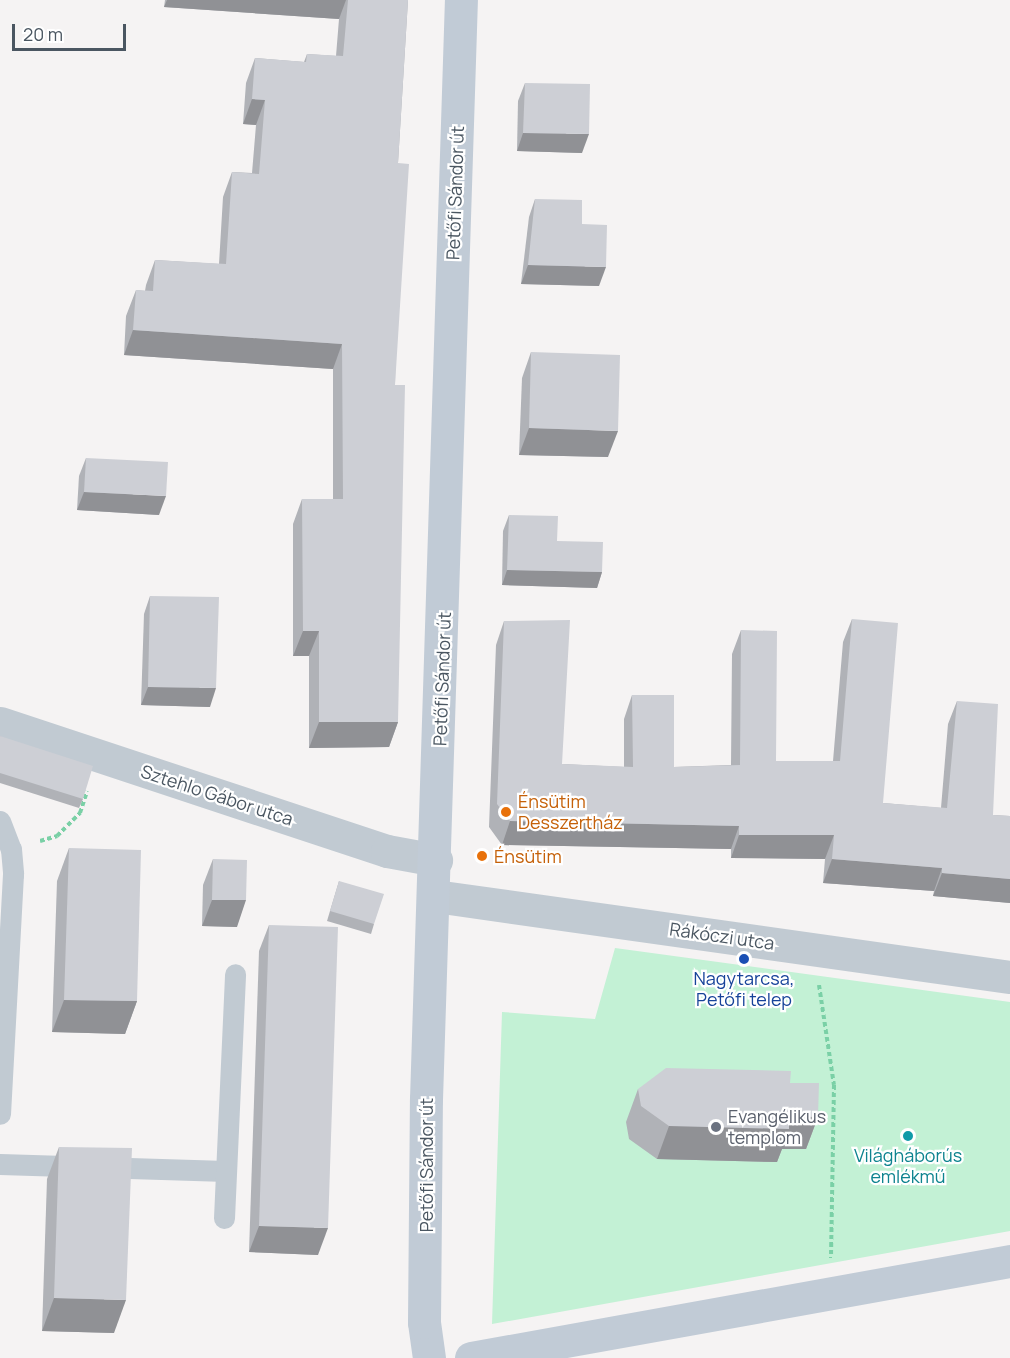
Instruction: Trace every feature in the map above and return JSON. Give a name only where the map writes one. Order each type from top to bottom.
[{"type":"main road","name":"Petőfi Sándor út","points":[[429,1358],[424,1322],[426,1099],[435,896],[461,0]]},
{"type":"main road","points":[[471,1358],[1010,1261]]},
{"type":"street","name":"Sztehlo Gábor utca","points":[[0,723],[387,850],[436,860]]},
{"type":"street","name":"Rákóczi utca","points":[[435,896],[1010,976]]},
{"type":"lane","points":[[0,821],[11,849],[0,1114]]},
{"type":"lane","points":[[224,1218],[235,974]]},
{"type":"lane","points":[[0,1164],[226,1171]]},
{"type":"path","points":[[11,849],[57,836],[80,813],[100,756]]},
{"type":"path","points":[[814,948],[834,1085],[830,1294]]},
{"type":"green space","points":[[615,948],[1010,1002],[1010,1231],[492,1324],[502,1012],[595,1019]]},
{"type":"building","points":[[348,0],[408,0],[398,163],[409,164],[395,385],[405,385],[398,722],[319,722],[319,631],[303,631],[302,499],[343,499],[342,344],[133,330],[136,290],[153,291],[155,260],[226,264],[232,172],[259,174],[265,100],[252,99],[255,58],[306,62],[307,54],[343,56]]},
{"type":"building","points":[[525,83],[590,84],[589,134],[523,133]]},
{"type":"building","points":[[535,199],[582,200],[582,224],[607,225],[606,267],[528,265]]},
{"type":"building","points":[[531,352],[620,355],[618,431],[529,428]]},
{"type":"building","points":[[86,458],[168,462],[166,496],[84,492]]},
{"type":"building","points":[[509,515],[558,516],[557,541],[603,542],[602,572],[507,570]]},
{"type":"building","points":[[150,596],[219,597],[216,688],[148,687]]},
{"type":"building","points":[[852,619],[898,623],[883,803],[947,808],[957,701],[998,704],[993,815],[1010,816],[1010,879],[942,873],[942,868],[832,859],[834,835],[739,835],[739,826],[510,821],[497,804],[504,621],[570,620],[562,764],[633,767],[632,695],[674,695],[674,767],[740,765],[741,630],[777,631],[776,761],[840,761]]},
{"type":"building","points":[[0,736],[93,766],[83,799],[0,773]]},
{"type":"building","points":[[69,848],[141,850],[137,1001],[64,1000]]},
{"type":"building","points":[[213,859],[247,860],[246,900],[212,900]]},
{"type":"building","points":[[339,881],[384,894],[374,924],[330,911]]},
{"type":"building","points":[[269,925],[338,927],[328,1228],[259,1226]]},
{"type":"building","points":[[666,1068],[791,1071],[790,1083],[819,1083],[818,1117],[789,1116],[789,1129],[669,1126],[641,1106],[638,1089]]},
{"type":"building","points":[[59,1147],[132,1148],[126,1300],[54,1298]]},
{"type":"place","name":"Énsütim Desszertház","points":[[506,812]]},
{"type":"place","name":"Énsütim","points":[[482,856]]},
{"type":"place","name":"Nagytarcsa, Petőfi telep","points":[[744,959]]},
{"type":"place","name":"Evangélikus templom","points":[[716,1127]]},
{"type":"place","name":"Világháborús emlékmű","points":[[908,1136]]}]
